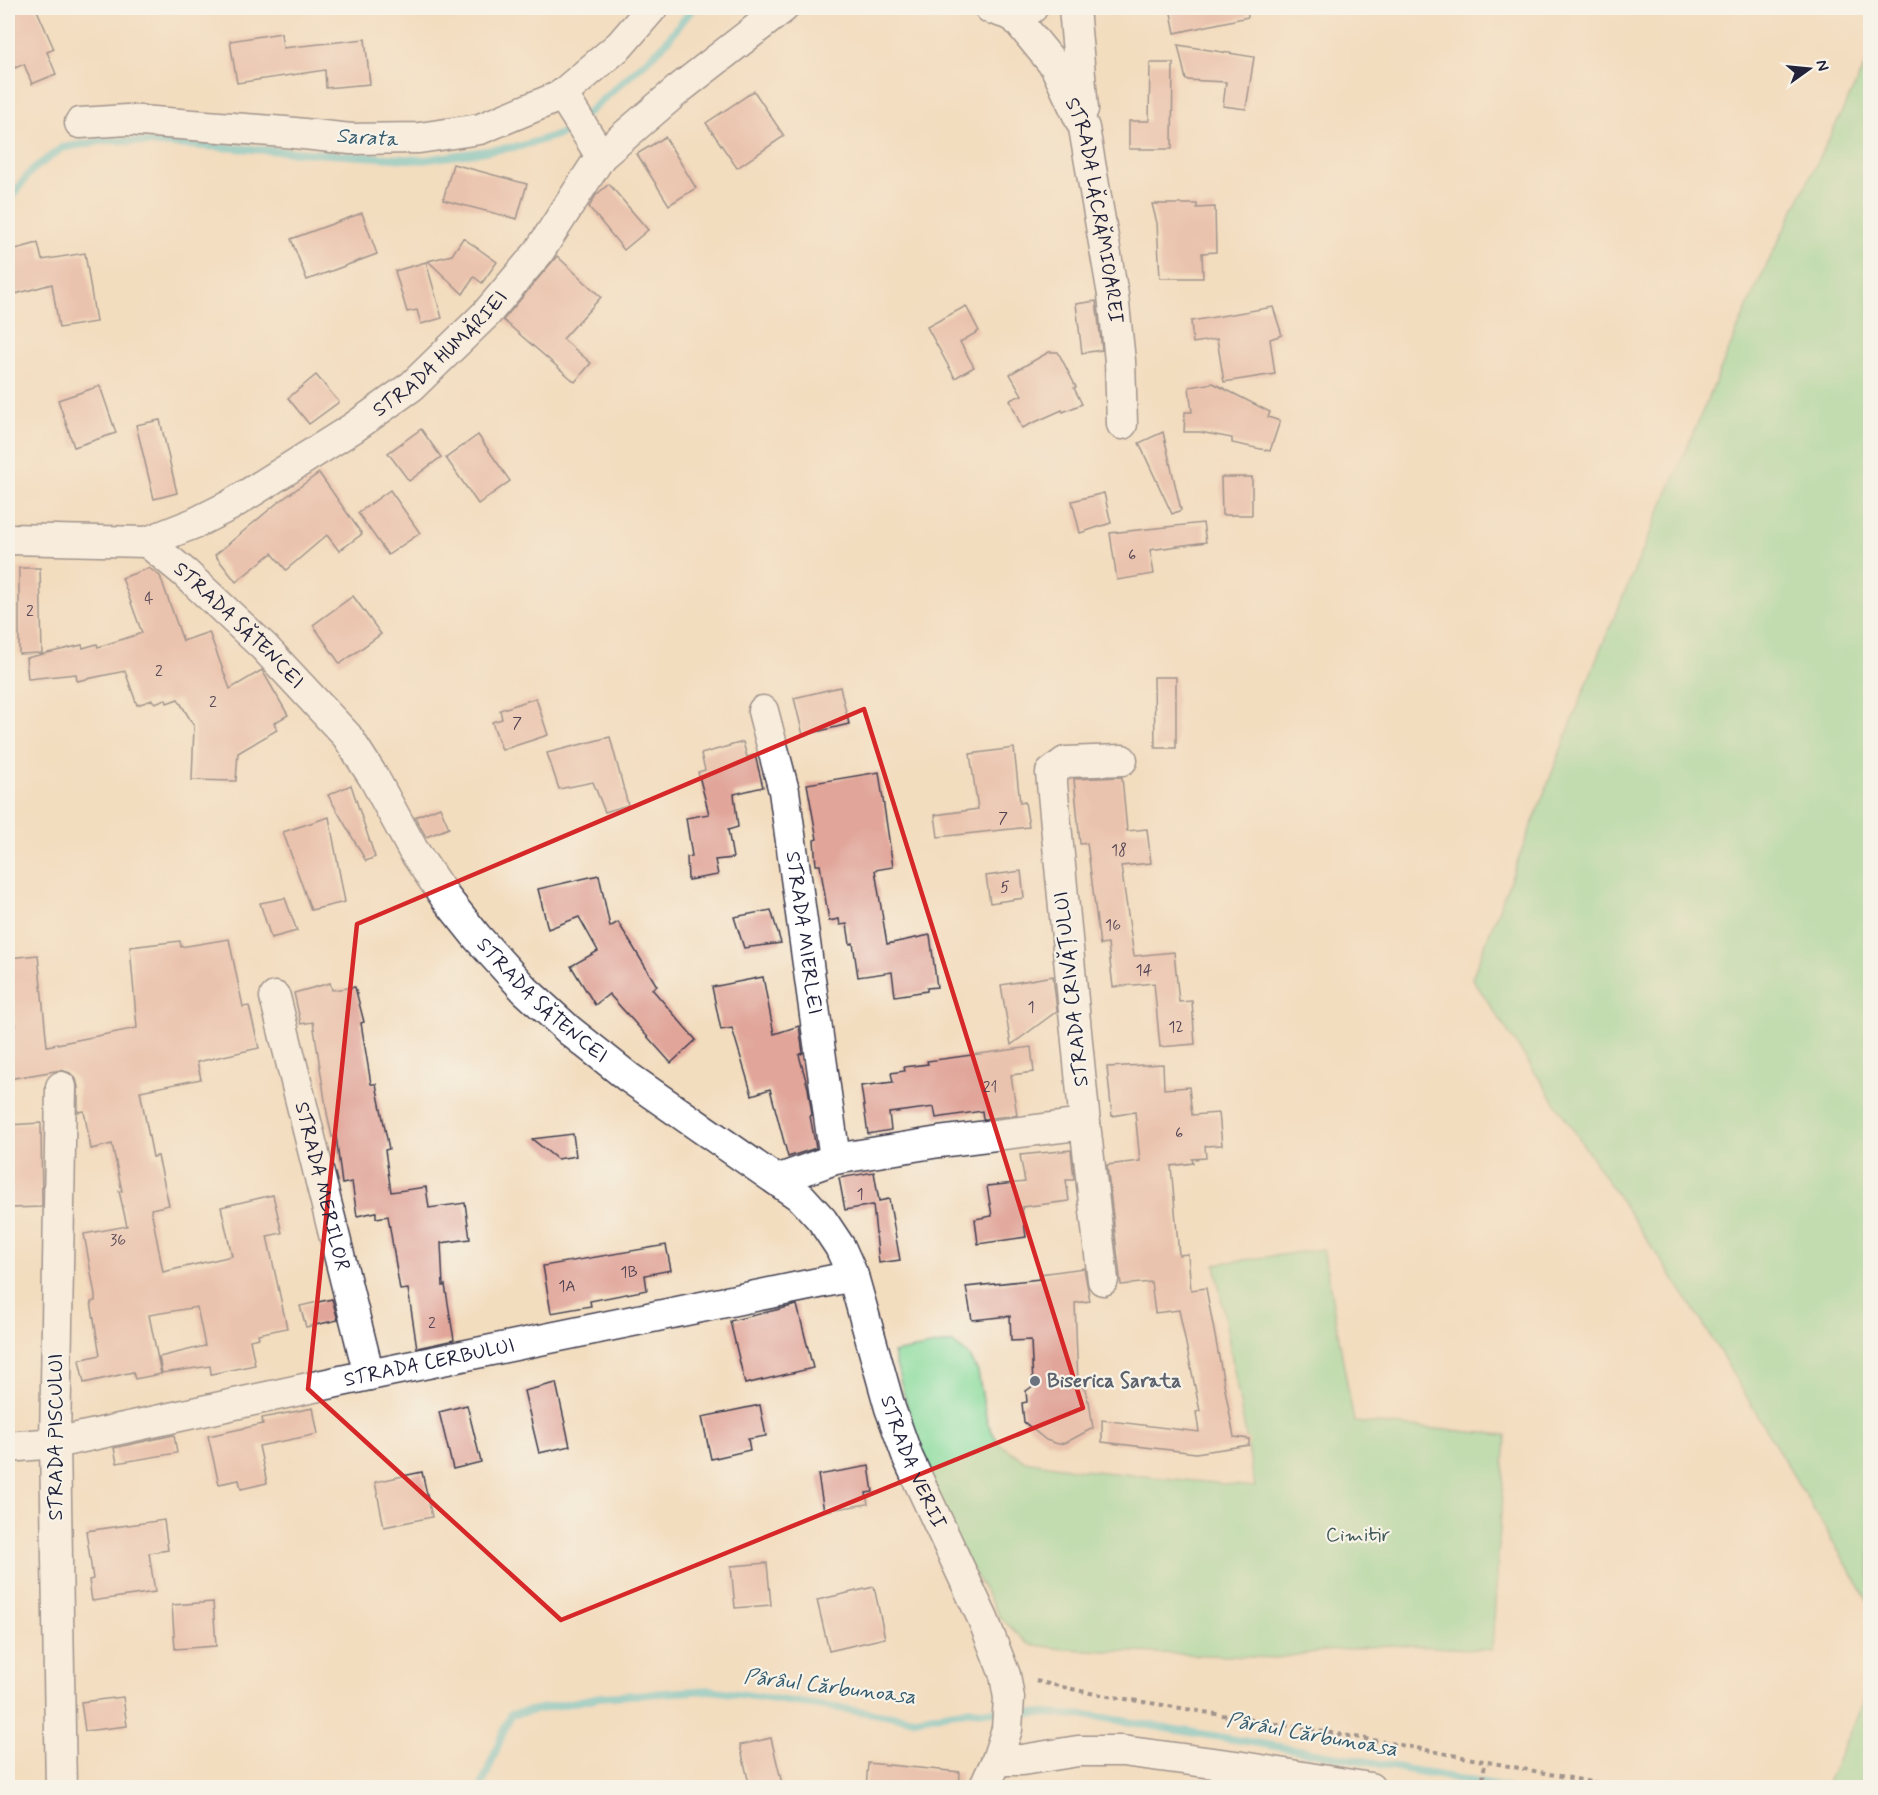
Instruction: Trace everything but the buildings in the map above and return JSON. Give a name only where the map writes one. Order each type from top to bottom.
[{"type":"street","points":[[80,123],[127,120],[244,128],[351,139],[419,138],[480,129],[565,100],[620,45],[652,8]]},
{"type":"street","name":"STRADA HUMĂRIEI","points":[[8,539],[147,542],[195,523],[229,506],[344,434],[412,386],[486,314],[538,253],[601,156],[679,89],[783,8]]},
{"type":"street","points":[[1074,8],[1084,128]]},
{"type":"street","name":"STRADA LĂCRĂMIOAREI","points":[[1012,10],[1055,66],[1084,128],[1113,295],[1120,361],[1122,424]]},
{"type":"street","points":[[565,100],[601,156]]},
{"type":"street","name":"STRADA SĂTENCEI","points":[[147,542],[185,573],[264,647],[347,736],[374,778],[412,850],[477,937],[525,990],[570,1031],[628,1077],[777,1180]]},
{"type":"street","name":"STRADA MIERLEI","points":[[764,711],[784,790],[835,1159]]},
{"type":"street","name":"STRADA CRIVĂȚULUI","points":[[1102,1280],[1051,773],[1065,762],[1122,760]]},
{"type":"street","name":"STRADA MERILOR","points":[[275,997],[369,1375]]},
{"type":"street","name":"STRADA PISCULUI","points":[[61,1087],[54,1443],[61,1788]]},
{"type":"street","points":[[777,1180],[835,1159],[939,1142],[1085,1124]]},
{"type":"street","name":"STRADA VERII","points":[[777,1180],[802,1198],[822,1220],[840,1247],[853,1276],[890,1408],[908,1458],[982,1619],[1007,1686],[1006,1729],[997,1760],[984,1788]]},
{"type":"street","name":"STRADA CERBULUI","points":[[8,1447],[54,1443],[369,1375],[853,1276]]},
{"type":"street","points":[[997,1760],[1022,1760],[1078,1750],[1122,1751],[1236,1766],[1370,1788]]},
{"type":"path","points":[[1007,1686],[1090,1693],[1385,1742],[1622,1788]]},
{"type":"path","points":[[1482,1788],[1485,1762]]},
{"type":"highlighted area","points":[[864,709],[1083,1408],[561,1620],[308,1389],[357,924]]},
{"type":"green space","points":[[1870,55],[1870,1604],[1702,1322],[1472,978],[1598,655],[1755,289]]},
{"type":"green space","name":"Cimitir","points":[[1323,1249],[1354,1422],[1506,1435],[1492,1650],[1389,1645],[1276,1658],[1063,1649],[1028,1644],[1000,1617],[962,1552],[923,1466],[893,1353],[954,1344],[967,1354],[978,1372],[987,1422],[999,1444],[1025,1461],[1073,1469],[1255,1487],[1215,1264]]},
{"type":"green space","points":[[1870,1688],[1870,1787],[1825,1787]]},
{"type":"waterway","name":"Sarata","points":[[8,201],[32,170],[62,148],[107,140],[423,160],[521,146],[561,134],[591,110],[662,47],[693,8]]},
{"type":"waterway","name":"Pârâul Cărbunoasa","points":[[481,1788],[510,1715],[600,1697],[710,1690],[915,1719],[967,1710],[1093,1716],[1358,1760],[1506,1788]]},
{"type":"place","name":"Biserica Sarata","points":[[1035,1381]]}]
